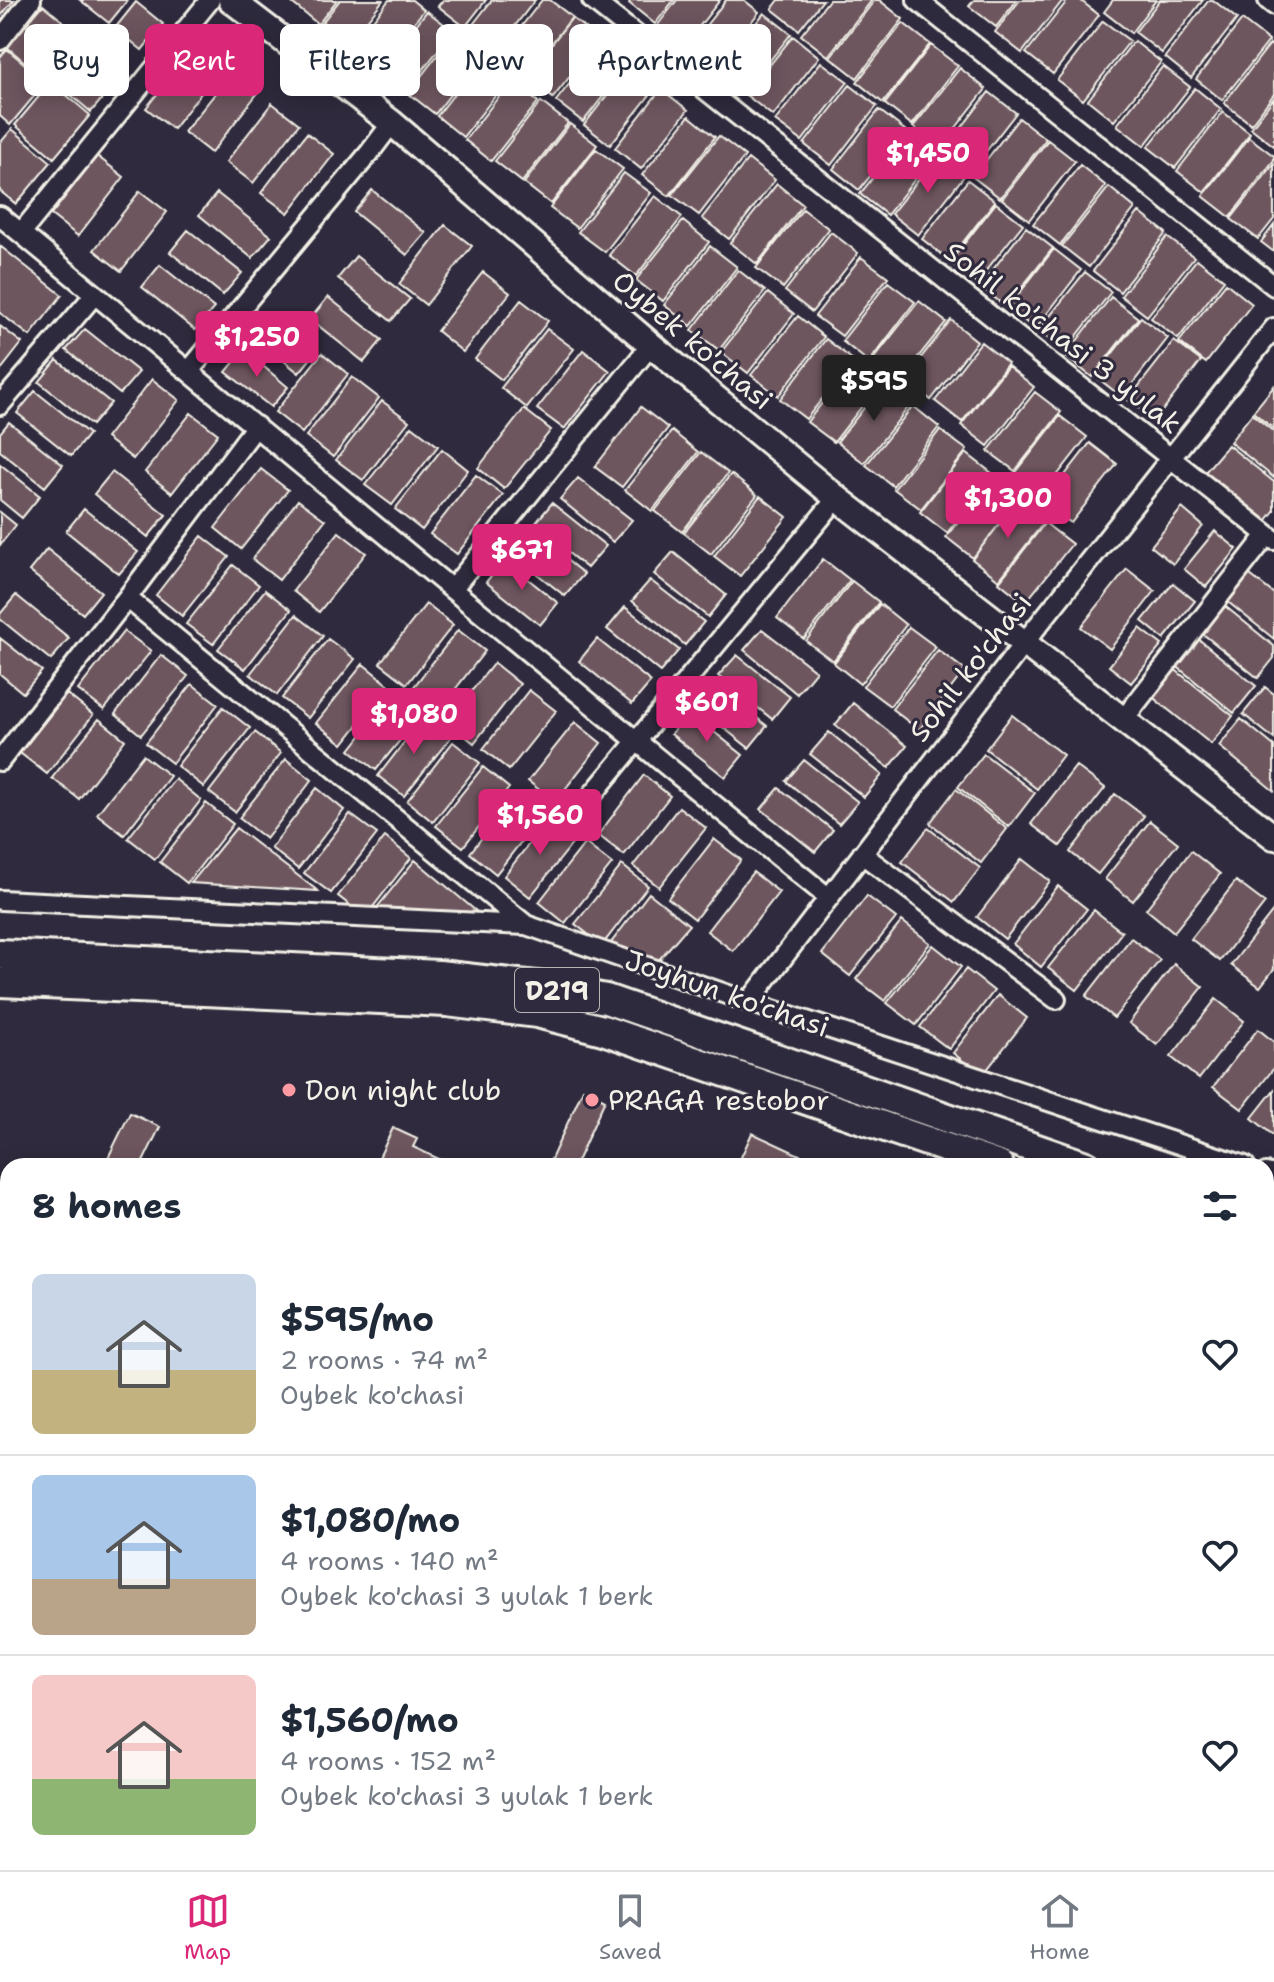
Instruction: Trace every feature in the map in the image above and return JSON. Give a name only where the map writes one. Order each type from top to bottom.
[{"type":"main road","name":"Joyhun ko'chasi","points":[[0,954],[439,975],[537,986],[606,999],[1063,1158]]},
{"type":"main road","name":"D219","points":[[0,982],[447,1002],[537,1013],[603,1030],[976,1158]]},
{"type":"street","points":[[0,40],[31,0]]},
{"type":"street","points":[[21,233],[210,0]]},
{"type":"street","name":"Oybek ko'chasi","points":[[231,0],[392,123],[651,345],[837,498],[1273,833]]},
{"type":"street","name":"Sohil ko'chasi 3 yulak","points":[[592,0],[1271,537]]},
{"type":"street","points":[[917,0],[1274,286]]},
{"type":"street","points":[[1268,0],[1274,5]]},
{"type":"street","points":[[189,371],[392,123]]},
{"type":"street","points":[[0,216],[829,898]]},
{"type":"street","points":[[0,405],[95,294]]},
{"type":"street","name":"Sohil ko'chasi","points":[[749,1002],[1024,643],[1274,328]]},
{"type":"street","points":[[453,588],[651,345]]},
{"type":"street","points":[[0,761],[256,426]]},
{"type":"street","points":[[583,806],[837,498]]},
{"type":"street","points":[[1123,720],[1271,537]]},
{"type":"street","points":[[127,598],[526,925]]},
{"type":"street","points":[[862,854],[1056,999]]},
{"type":"street","name":"Joyhun ko'chasi","points":[[0,900],[526,925],[1221,1158]]},
{"type":"building","points":[[0,0],[14,0],[0,17]]},
{"type":"building","points":[[80,0],[126,0],[127,1],[109,23]]},
{"type":"building","points":[[294,0],[337,0],[318,24],[292,3]]},
{"type":"building","points":[[340,0],[383,0],[364,24],[321,24]]},
{"type":"building","points":[[389,0],[412,0],[424,10],[413,24],[370,24]]},
{"type":"building","points":[[443,0],[486,0],[467,24],[461,24],[438,6]]},
{"type":"building","points":[[492,0],[535,0],[516,24],[473,24]]},
{"type":"building","points":[[542,0],[550,0],[572,17],[553,41],[553,24],[523,24]]},
{"type":"building","points":[[631,0],[674,0],[655,24],[629,3]]},
{"type":"building","points":[[677,0],[720,0],[701,24],[659,24]]},
{"type":"building","points":[[726,0],[744,0],[759,12],[750,24],[707,24]]},
{"type":"building","points":[[779,0],[823,0],[799,30],[772,9]]},
{"type":"building","points":[[829,0],[872,0],[828,56],[801,35]]},
{"type":"building","points":[[875,0],[903,19],[857,78],[830,57]]},
{"type":"building","points":[[974,0],[1017,0],[996,27],[969,6]]},
{"type":"building","points":[[1020,0],[1063,0],[1022,53],[995,32]]},
{"type":"building","points":[[1068,0],[1080,0],[1099,15],[1053,74],[1026,53]]},
{"type":"building","points":[[1113,0],[1156,0],[1131,33],[1104,12]]},
{"type":"building","points":[[1160,0],[1203,0],[1162,53],[1135,32]]},
{"type":"building","points":[[1209,0],[1237,19],[1191,78],[1165,57]]},
{"type":"building","points":[[136,2],[163,24],[145,24],[145,46],[142,50],[129,39],[129,24],[118,24]]},
{"type":"building","points":[[43,5],[66,24],[27,24]]},
{"type":"building","points":[[427,11],[444,24],[436,24],[436,53],[420,73],[420,24],[417,24]]},
{"type":"building","points":[[764,13],[791,34],[771,59],[771,24],[755,24]]},
{"type":"building","points":[[572,18],[580,24],[569,24],[569,77],[553,98],[550,96],[553,96],[553,42]]},
{"type":"building","points":[[1242,20],[1269,41],[1222,100],[1196,79]]},
{"type":"building","points":[[1103,21],[1130,41],[1083,100],[1057,80]]},
{"type":"building","points":[[903,23],[930,44],[883,103],[857,82]]},
{"type":"building","points":[[24,27],[24,61],[7,47]]},
{"type":"building","points":[[793,36],[819,57],[773,116],[747,96],[771,96],[771,64]]},
{"type":"building","points":[[1134,41],[1161,62],[1114,121],[1088,100]]},
{"type":"building","points":[[1270,44],[1274,47],[1274,94],[1251,124],[1224,103]]},
{"type":"building","points":[[931,45],[958,66],[912,125],[885,104]]},
{"type":"building","points":[[7,49],[24,63],[24,96],[34,96],[10,125],[0,116],[0,57]]},
{"type":"building","points":[[436,57],[436,96],[449,96],[435,114],[412,96],[420,96],[420,78]]},
{"type":"building","points":[[821,62],[848,82],[802,141],[775,121]]},
{"type":"building","points":[[1163,66],[1190,87],[1144,146],[1117,125]]},
{"type":"building","points":[[960,68],[986,89],[940,148],[913,127]]},
{"type":"building","points":[[569,84],[569,96],[603,96],[583,122],[556,101]]},
{"type":"building","points":[[850,85],[877,106],[831,165],[804,144]]},
{"type":"building","points":[[1195,88],[1221,109],[1175,168],[1148,147]]},
{"type":"building","points":[[989,92],[1016,113],[970,172],[943,152]]},
{"type":"building","points":[[39,96],[68,96],[90,115],[54,158],[15,125]]},
{"type":"building","points":[[72,96],[104,96],[91,112]]},
{"type":"building","points":[[156,96],[199,96],[173,129],[146,108]]},
{"type":"building","points":[[213,96],[255,96],[211,153],[184,132]]},
{"type":"building","points":[[453,96],[495,96],[463,137],[437,116]]},
{"type":"building","points":[[499,96],[530,96],[538,102],[491,161],[465,140]]},
{"type":"building","points":[[607,96],[649,96],[610,145],[584,125]]},
{"type":"building","points":[[656,96],[670,96],[688,110],[641,169],[615,148]]},
{"type":"building","points":[[1274,98],[1274,146],[1251,128]]},
{"type":"building","points":[[541,102],[568,123],[522,182],[495,161]]},
{"type":"building","points":[[272,103],[299,124],[253,183],[226,162]]},
{"type":"building","points":[[879,110],[906,131],[859,190],[833,169]]},
{"type":"building","points":[[1223,112],[1250,133],[1204,192],[1177,171]]},
{"type":"building","points":[[689,116],[715,137],[669,196],[642,175]]},
{"type":"building","points":[[1019,118],[1046,139],[1000,198],[973,177]]},
{"type":"building","points":[[570,124],[597,145],[551,204],[524,183]]},
{"type":"building","points":[[12,129],[51,162],[16,204],[0,191],[0,143]]},
{"type":"building","points":[[307,133],[334,154],[288,213],[261,193]]},
{"type":"building","points":[[907,135],[933,156],[887,215],[860,194]]},
{"type":"building","points":[[719,136],[745,156],[699,215],[672,195]]},
{"type":"building","points":[[1249,137],[1274,156],[1274,160],[1230,217],[1203,196]]},
{"type":"building","points":[[1048,140],[1075,161],[1029,220],[1002,199]]},
{"type":"building","points":[[596,149],[623,169],[577,228],[550,208]]},
{"type":"building","points":[[938,155],[964,176],[918,235],[891,214]]},
{"type":"building","points":[[97,156],[124,177],[78,236],[51,215]]},
{"type":"building","points":[[748,159],[775,180],[729,239],[702,218]]},
{"type":"building","points":[[1274,164],[1274,219],[1258,239],[1231,219]]},
{"type":"building","points":[[1080,165],[1106,186],[1060,245],[1033,224]]},
{"type":"building","points":[[624,173],[651,193],[605,252],[578,232]]},
{"type":"building","points":[[968,180],[995,201],[949,260],[922,239]]},
{"type":"building","points":[[777,184],[803,205],[757,264],[730,243]]},
{"type":"building","points":[[1109,187],[1135,208],[1089,267],[1062,246]]},
{"type":"building","points":[[372,190],[426,233],[407,255],[354,212]]},
{"type":"building","points":[[140,191],[167,212],[121,271],[94,250]]},
{"type":"building","points":[[217,193],[271,236],[252,258],[199,215]]},
{"type":"building","points":[[655,196],[682,217],[636,276],[609,255]]},
{"type":"building","points":[[996,203],[1023,224],[976,283],[950,262]]},
{"type":"building","points":[[803,209],[829,229],[783,288],[756,268]]},
{"type":"building","points":[[1139,212],[1166,233],[1120,292],[1093,271]]},
{"type":"building","points":[[683,221],[709,242],[663,301],[636,280]]},
{"type":"building","points":[[445,225],[472,246],[426,305],[399,284]]},
{"type":"building","points":[[1274,225],[1274,252],[1261,242]]},
{"type":"building","points":[[1026,227],[1053,248],[1006,307],[980,286]]},
{"type":"building","points":[[188,230],[242,273],[223,295],[170,252]]},
{"type":"building","points":[[831,232],[858,253],[812,312],[785,291]]},
{"type":"building","points":[[1167,237],[1194,257],[1147,316],[1121,296]]},
{"type":"building","points":[[0,246],[62,295],[30,336],[0,313]]},
{"type":"building","points":[[710,246],[737,267],[691,326],[664,305]]},
{"type":"building","points":[[1054,249],[1081,270],[1035,329],[1008,308]]},
{"type":"building","points":[[356,256],[410,299],[391,321],[338,278]]},
{"type":"building","points":[[861,257],[888,277],[842,336],[815,316]]},
{"type":"building","points":[[1197,259],[1224,280],[1178,339],[1151,318]]},
{"type":"building","points":[[160,265],[214,308],[195,330],[142,287]]},
{"type":"building","points":[[738,270],[765,291],[719,350],[692,330]]},
{"type":"building","points":[[483,272],[510,293],[463,352],[437,331]]},
{"type":"building","points":[[1085,272],[1111,292],[1065,351],[1038,331]]},
{"type":"building","points":[[888,282],[915,302],[869,362],[842,341]]},
{"type":"building","points":[[1226,283],[1252,304],[1206,363],[1179,342]]},
{"type":"building","points":[[768,293],[794,314],[748,373],[721,352]]},
{"type":"building","points":[[328,297],[382,340],[364,362],[310,319]]},
{"type":"building","points":[[1111,297],[1138,318],[1092,377],[1065,356]]},
{"type":"building","points":[[521,300],[548,321],[502,380],[475,359]]},
{"type":"building","points":[[919,301],[946,322],[899,381],[872,361]]},
{"type":"building","points":[[273,316],[317,351],[299,373],[255,337]]},
{"type":"building","points":[[798,316],[824,337],[778,396],[751,375]]},
{"type":"building","points":[[1141,317],[1168,338],[1122,397],[1095,376]]},
{"type":"building","points":[[951,320],[977,341],[931,400],[904,379]]},
{"type":"building","points":[[0,326],[22,343],[0,371]]},
{"type":"building","points":[[85,329],[139,372],[120,394],[66,350]]},
{"type":"building","points":[[547,329],[574,349],[527,408],[501,388]]},
{"type":"building","points":[[826,339],[853,360],[806,419],[780,399]]},
{"type":"building","points":[[1174,341],[1201,361],[1155,420],[1128,400]]},
{"type":"building","points":[[981,342],[1008,363],[962,422],[935,401]]},
{"type":"building","points":[[244,350],[288,387],[271,407],[226,372]]},
{"type":"building","points":[[583,350],[610,371],[564,429],[537,409]]},
{"type":"building","points":[[322,353],[348,374],[302,433],[275,412]]},
{"type":"building","points":[[57,360],[111,403],[92,425],[39,382]]},
{"type":"building","points":[[854,363],[880,383],[834,442],[807,422]]},
{"type":"building","points":[[1008,366],[1034,387],[988,446],[961,425]]},
{"type":"building","points":[[352,377],[379,398],[333,457],[306,436]]},
{"type":"building","points":[[152,379],[179,400],[133,459],[106,438]]},
{"type":"building","points":[[884,383],[911,404],[864,463],[837,442]]},
{"type":"building","points":[[1274,386],[1274,429],[1253,412]]},
{"type":"building","points":[[35,391],[89,434],[71,456],[17,413]]},
{"type":"building","points":[[1035,392],[1061,412],[1015,471],[988,451]]},
{"type":"building","points":[[382,401],[409,421],[363,480],[336,460]]},
{"type":"building","points":[[913,406],[939,427],[893,486],[866,465]]},
{"type":"building","points":[[641,407],[668,428],[622,487],[595,467]]},
{"type":"building","points":[[524,409],[551,430],[504,489],[478,468]]},
{"type":"building","points":[[191,413],[218,434],[172,493],[145,472]]},
{"type":"building","points":[[1252,414],[1274,432],[1274,478],[1230,442]]},
{"type":"building","points":[[1060,416],[1087,437],[1041,496],[1014,475]]},
{"type":"building","points":[[9,422],[63,465],[45,487],[0,451],[0,433]]},
{"type":"building","points":[[412,426],[438,446],[392,505],[365,485]]},
{"type":"building","points":[[940,430],[967,450],[921,509],[894,489]]},
{"type":"building","points":[[672,431],[698,452],[652,511],[625,490]]},
{"type":"building","points":[[1090,443],[1117,464],[1071,523],[1044,502]]},
{"type":"building","points":[[1228,445],[1274,482],[1274,511],[1266,521],[1205,472]]},
{"type":"building","points":[[442,449],[468,470],[422,530],[395,509]]},
{"type":"building","points":[[701,452],[728,473],[682,532],[655,511]]},
{"type":"building","points":[[966,453],[993,474],[947,533],[920,512]]},
{"type":"building","points":[[0,464],[40,496],[22,518],[0,500]]},
{"type":"building","points":[[261,469],[288,490],[241,549],[215,528]]},
{"type":"building","points":[[112,472],[166,515],[148,537],[94,494]]},
{"type":"building","points":[[731,474],[757,495],[711,554],[684,533]]},
{"type":"building","points":[[476,475],[503,495],[457,554],[430,534]]},
{"type":"building","points":[[578,478],[632,520],[613,542],[560,499]]},
{"type":"building","points":[[992,478],[1019,499],[973,558],[946,537]]},
{"type":"building","points":[[760,496],[787,517],[740,576],[714,556]]},
{"type":"building","points":[[298,500],[325,520],[279,580],[252,559]]},
{"type":"building","points":[[1018,500],[1045,521],[999,580],[972,559]]},
{"type":"building","points":[[552,503],[606,546],[587,568],[534,525]]},
{"type":"building","points":[[1182,508],[1203,526],[1173,564],[1151,546]]},
{"type":"building","points":[[84,509],[138,552],[119,574],[66,531]]},
{"type":"building","points":[[0,512],[16,525],[0,545]]},
{"type":"building","points":[[1045,523],[1072,544],[1025,603],[999,582]]},
{"type":"building","points":[[530,531],[584,574],[565,596],[511,553]]},
{"type":"building","points":[[1215,531],[1237,549],[1206,587],[1184,569]]},
{"type":"building","points":[[339,532],[366,553],[319,612],[293,591]]},
{"type":"building","points":[[202,536],[229,557],[182,616],[156,595]]},
{"type":"building","points":[[47,549],[101,592],[83,614],[29,571]]},
{"type":"building","points":[[673,552],[726,595],[708,617],[654,574]]},
{"type":"building","points":[[823,559],[850,580],[804,639],[777,618]]},
{"type":"building","points":[[504,560],[558,603],[540,625],[486,582]]},
{"type":"building","points":[[233,565],[259,585],[213,644],[186,624]]},
{"type":"building","points":[[1127,569],[1155,591],[1110,649],[1081,627]]},
{"type":"building","points":[[1245,571],[1274,594],[1274,639],[1223,598]]},
{"type":"building","points":[[650,580],[704,622],[685,645],[632,601]]},
{"type":"building","points":[[852,581],[879,602],[833,661],[806,641]]},
{"type":"building","points":[[1173,583],[1195,601],[1164,639],[1142,621]]},
{"type":"building","points":[[265,590],[291,610],[245,669],[218,649]]},
{"type":"building","points":[[16,595],[69,638],[51,660],[0,619],[0,614]]},
{"type":"building","points":[[1220,602],[1274,646],[1274,658],[1258,678],[1198,630]]},
{"type":"building","points":[[426,604],[453,625],[407,684],[380,663]]},
{"type":"building","points":[[880,604],[906,625],[860,684],[834,663]]},
{"type":"building","points":[[625,607],[679,650],[660,672],[607,629]]},
{"type":"building","points":[[296,615],[323,636],[277,695],[250,674]]},
{"type":"building","points":[[909,627],[936,647],[890,706],[863,686]]},
{"type":"building","points":[[1140,628],[1162,645],[1131,683],[1109,666]]},
{"type":"building","points":[[762,629],[816,671],[797,694],[744,650]]},
{"type":"building","points":[[458,630],[485,651],[439,710],[412,689]]},
{"type":"building","points":[[124,631],[151,651],[104,710],[78,690]]},
{"type":"building","points":[[1196,637],[1256,686],[1234,713],[1174,664]]},
{"type":"building","points":[[0,638],[42,671],[23,693],[0,674]]},
{"type":"building","points":[[328,639],[355,659],[308,718],[282,698]]},
{"type":"building","points":[[597,639],[651,682],[632,704],[579,661]]},
{"type":"building","points":[[938,650],[965,670],[919,730],[892,709]]},
{"type":"building","points":[[161,655],[188,676],[141,735],[115,714]]},
{"type":"building","points":[[737,655],[790,697],[772,719],[718,676]]},
{"type":"building","points":[[494,663],[520,684],[474,743],[447,722]]},
{"type":"building","points":[[363,664],[389,685],[343,744],[316,723]]},
{"type":"building","points":[[1173,668],[1233,716],[1211,744],[1150,695]]},
{"type":"building","points":[[713,683],[767,726],[749,748],[695,705]]},
{"type":"building","points":[[192,684],[218,704],[172,763],[146,743]]},
{"type":"building","points":[[1265,687],[1274,694],[1274,739],[1243,714]]},
{"type":"building","points":[[529,690],[556,711],[509,770],[483,749]]},
{"type":"building","points":[[396,691],[423,712],[376,770],[350,750]]},
{"type":"building","points":[[67,694],[93,715],[47,774],[20,753]]},
{"type":"building","points":[[853,703],[907,746],[889,768],[835,725]]},
{"type":"building","points":[[223,707],[250,728],[204,787],[177,766]]},
{"type":"building","points":[[689,712],[743,755],[725,777],[671,734]]},
{"type":"building","points":[[1012,715],[1063,755],[1037,789],[986,749]]},
{"type":"building","points":[[424,717],[451,737],[404,796],[378,776]]},
{"type":"building","points":[[99,719],[125,740],[79,799],[52,778]]},
{"type":"building","points":[[1241,719],[1274,746],[1274,791],[1219,746]]},
{"type":"building","points":[[575,722],[601,743],[555,802],[528,781]]},
{"type":"building","points":[[255,732],[281,753],[235,812],[209,792]]},
{"type":"building","points":[[829,732],[882,775],[864,797],[810,754]]},
{"type":"building","points":[[453,742],[480,763],[433,822],[407,801]]},
{"type":"building","points":[[984,754],[1035,793],[1009,827],[958,787]]},
{"type":"building","points":[[143,755],[170,776],[124,835],[97,814]]},
{"type":"building","points":[[286,759],[312,780],[266,839],[239,818]]},
{"type":"building","points":[[804,760],[858,802],[839,824],[786,781]]},
{"type":"building","points":[[1076,766],[1105,788],[1060,846],[1031,824]]},
{"type":"building","points":[[483,767],[509,788],[463,847],[436,826]]},
{"type":"building","points":[[644,775],[670,796],[624,855],[598,835]]},
{"type":"building","points":[[175,779],[201,800],[155,859],[128,838]]},
{"type":"building","points":[[317,788],[344,810],[298,869],[271,848]]},
{"type":"building","points":[[779,788],[833,830],[815,852],[761,809]]},
{"type":"building","points":[[956,789],[1007,829],[981,863],[930,823]]},
{"type":"building","points":[[516,794],[542,815],[496,874],[470,853]]},
{"type":"building","points":[[1115,794],[1144,816],[1098,874],[1070,852]]},
{"type":"building","points":[[206,803],[233,824],[187,883],[160,862]]},
{"type":"building","points":[[679,807],[706,828],[659,887],[633,866]]},
{"type":"building","points":[[350,814],[377,834],[331,893],[304,873]]},
{"type":"building","points":[[550,817],[577,838],[530,897],[504,876]]},
{"type":"building","points":[[1150,821],[1178,843],[1133,901],[1105,879]]},
{"type":"building","points":[[236,828],[318,891],[191,883]]},
{"type":"building","points":[[928,828],[980,868],[954,902],[902,862]]},
{"type":"building","points":[[385,837],[411,858],[365,917],[338,896]]},
{"type":"building","points":[[714,839],[741,860],[695,919],[668,898]]},
{"type":"building","points":[[585,843],[612,864],[565,923],[539,902]]},
{"type":"building","points":[[1191,851],[1220,874],[1174,932],[1146,909]]},
{"type":"building","points":[[1022,859],[1050,881],[1005,939],[977,917]]},
{"type":"building","points":[[415,860],[482,916],[375,910]]},
{"type":"building","points":[[622,865],[648,886],[602,945],[575,924]]},
{"type":"building","points":[[753,872],[779,892],[733,951],[707,931]]},
{"type":"building","points":[[1236,881],[1265,903],[1220,961],[1191,939]]},
{"type":"building","points":[[1058,886],[1087,909],[1041,967],[1013,944]]},
{"type":"building","points":[[649,893],[689,925],[657,962],[610,944]]},
{"type":"building","points":[[867,896],[896,918],[850,976],[822,954]]},
{"type":"building","points":[[1094,910],[1122,932],[1077,990],[1048,968]]},
{"type":"building","points":[[1274,910],[1274,969],[1260,987],[1231,965]]},
{"type":"building","points":[[902,921],[930,943],[885,1001],[856,979]]},
{"type":"building","points":[[1131,938],[1160,960],[1114,1018],[1086,996]]},
{"type":"building","points":[[933,945],[961,967],[916,1025],[887,1003]]},
{"type":"building","points":[[1174,964],[1203,987],[1157,1045],[1129,1023]]},
{"type":"building","points":[[966,969],[994,991],[949,1049],[920,1027]]},
{"type":"building","points":[[998,995],[1027,1018],[982,1076],[953,1053]]},
{"type":"building","points":[[1216,999],[1244,1021],[1199,1079],[1171,1057]]},
{"type":"building","points":[[1258,1029],[1274,1042],[1274,1068],[1242,1109],[1213,1087]]},
{"type":"building","points":[[583,1089],[605,1100],[579,1158],[552,1158]]},
{"type":"building","points":[[1274,1090],[1274,1136],[1252,1118]]},
{"type":"building","points":[[130,1113],[160,1127],[145,1158],[108,1158]]},
{"type":"building","points":[[393,1128],[417,1139],[413,1147],[437,1158],[379,1158]]},
{"type":"building","points":[[752,1133],[806,1158],[741,1158]]},
{"type":"place","name":"Don night club","points":[[289,1090]]},
{"type":"place","name":"PRAGA restobor","points":[[592,1100]]}]
